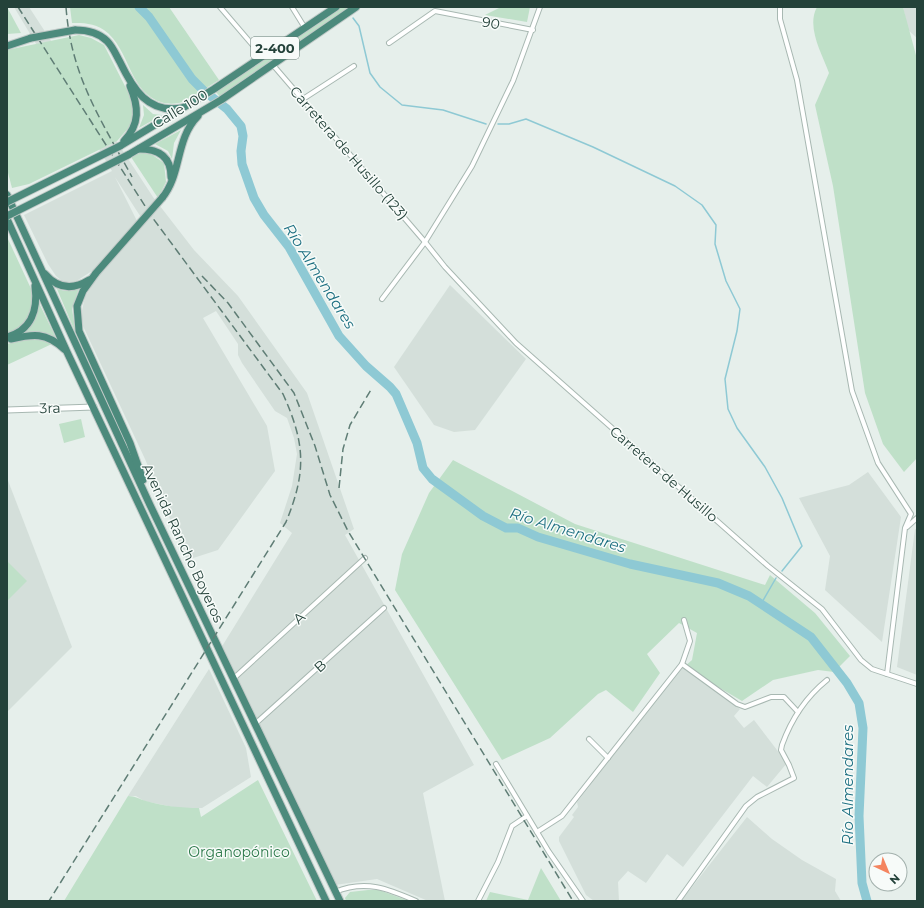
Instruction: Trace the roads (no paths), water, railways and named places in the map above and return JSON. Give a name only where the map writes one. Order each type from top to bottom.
[{"type":"highway","name":"Calle 100","points":[[8,199],[120,146],[194,102],[336,7]]},
{"type":"highway","name":"Calle 100","points":[[7,218],[139,149],[203,111],[273,65],[356,7]]},
{"type":"highway","points":[[7,42],[76,30],[89,31],[104,38],[112,47],[125,73],[135,99],[137,116],[134,127],[120,146]]},
{"type":"highway","points":[[7,46],[31,38]]},
{"type":"highway","points":[[125,73],[140,95],[151,104],[162,108],[173,109],[186,107]]},
{"type":"highway","points":[[150,505],[130,443],[78,327],[76,313],[80,298],[96,273],[171,186],[185,134],[203,111]]},
{"type":"highway","points":[[139,149],[157,151],[169,162],[171,179],[162,198]]},
{"type":"highway","name":"Avenida Rancho Boyeros","points":[[7,188],[8,199],[150,505],[340,901]]},
{"type":"highway","name":"Avenida Rancho Boyeros","points":[[7,218],[67,352],[326,901]]},
{"type":"highway","points":[[35,257],[49,279],[62,286],[75,287],[96,273]]},
{"type":"highway","points":[[7,337],[25,328],[34,315],[36,292],[31,272]]},
{"type":"highway","points":[[7,340],[29,334],[37,335],[55,342],[67,352]]},
{"type":"street","points":[[220,7],[262,56]]},
{"type":"street","points":[[292,7],[305,28]]},
{"type":"street","points":[[382,299],[425,242],[472,166],[513,81],[540,7]]},
{"type":"street","points":[[780,7],[780,19],[797,80],[852,391],[878,463],[911,514],[905,528],[887,674]]},
{"type":"street","name":"90","points":[[389,43],[435,11],[532,30]]},
{"type":"street","name":"Carretera de Husillo (123)","points":[[273,65],[425,242]]},
{"type":"street","points":[[303,99],[354,66]]},
{"type":"street","name":"Carretera de Husillo","points":[[425,242],[445,267],[516,344],[768,566],[822,609],[861,660],[872,669],[917,684]]},
{"type":"street","name":"3ra","points":[[7,410],[94,407]]},
{"type":"street","points":[[905,528],[917,518]]},
{"type":"street","name":"A","points":[[233,679],[364,558]]},
{"type":"street","name":"B","points":[[255,724],[384,608]]},
{"type":"street","points":[[537,832],[562,816],[682,664],[690,641],[684,620]]},
{"type":"street","points":[[682,664],[737,704],[746,707],[771,697],[784,697],[798,712]]},
{"type":"street","points":[[678,901],[746,806],[757,797],[794,778],[781,750],[798,712],[815,690],[827,680]]},
{"type":"street","points":[[589,739],[608,758]]},
{"type":"street","points":[[496,764],[537,832],[583,901]]},
{"type":"street","points":[[478,901],[498,862],[512,826],[527,816]]},
{"type":"street","points":[[335,892],[343,888],[376,886],[392,890],[416,901]]},
{"type":"waterway","name":"Río Almendares","points":[[139,7],[149,17],[192,79],[227,109],[241,126],[243,136],[241,151],[242,164],[254,198],[264,215],[289,247],[339,336],[366,366],[396,394],[417,443],[423,468],[432,479],[483,516],[506,528],[518,528],[538,537],[630,564],[718,583],[749,596],[811,637],[847,683],[859,703],[863,728],[859,816],[862,883],[867,901]]},
{"type":"waterway","points":[[353,18],[359,26],[370,73],[380,87],[402,105],[443,110],[486,124]]},
{"type":"waterway","points":[[498,124],[509,124],[526,119],[593,147],[675,186],[702,205],[716,225],[715,244],[726,281],[740,309],[737,331],[725,379],[728,409],[737,428],[765,467],[782,498],[802,546],[782,571]]},
{"type":"waterway","points":[[761,604],[776,578]]},
{"type":"railway","points":[[18,7],[152,217],[283,394],[296,428],[301,457],[297,487],[293,504],[286,522],[49,901]]},
{"type":"railway","points":[[66,7],[69,32],[81,76],[98,115],[132,177]]},
{"type":"railway","points":[[202,276],[228,303],[294,393],[315,446],[330,495],[348,531],[573,901]]},
{"type":"railway","points":[[339,488],[343,449],[350,425],[372,388]]},
{"type":"park label","name":"Organopónico","points":[[239,852]]}]
